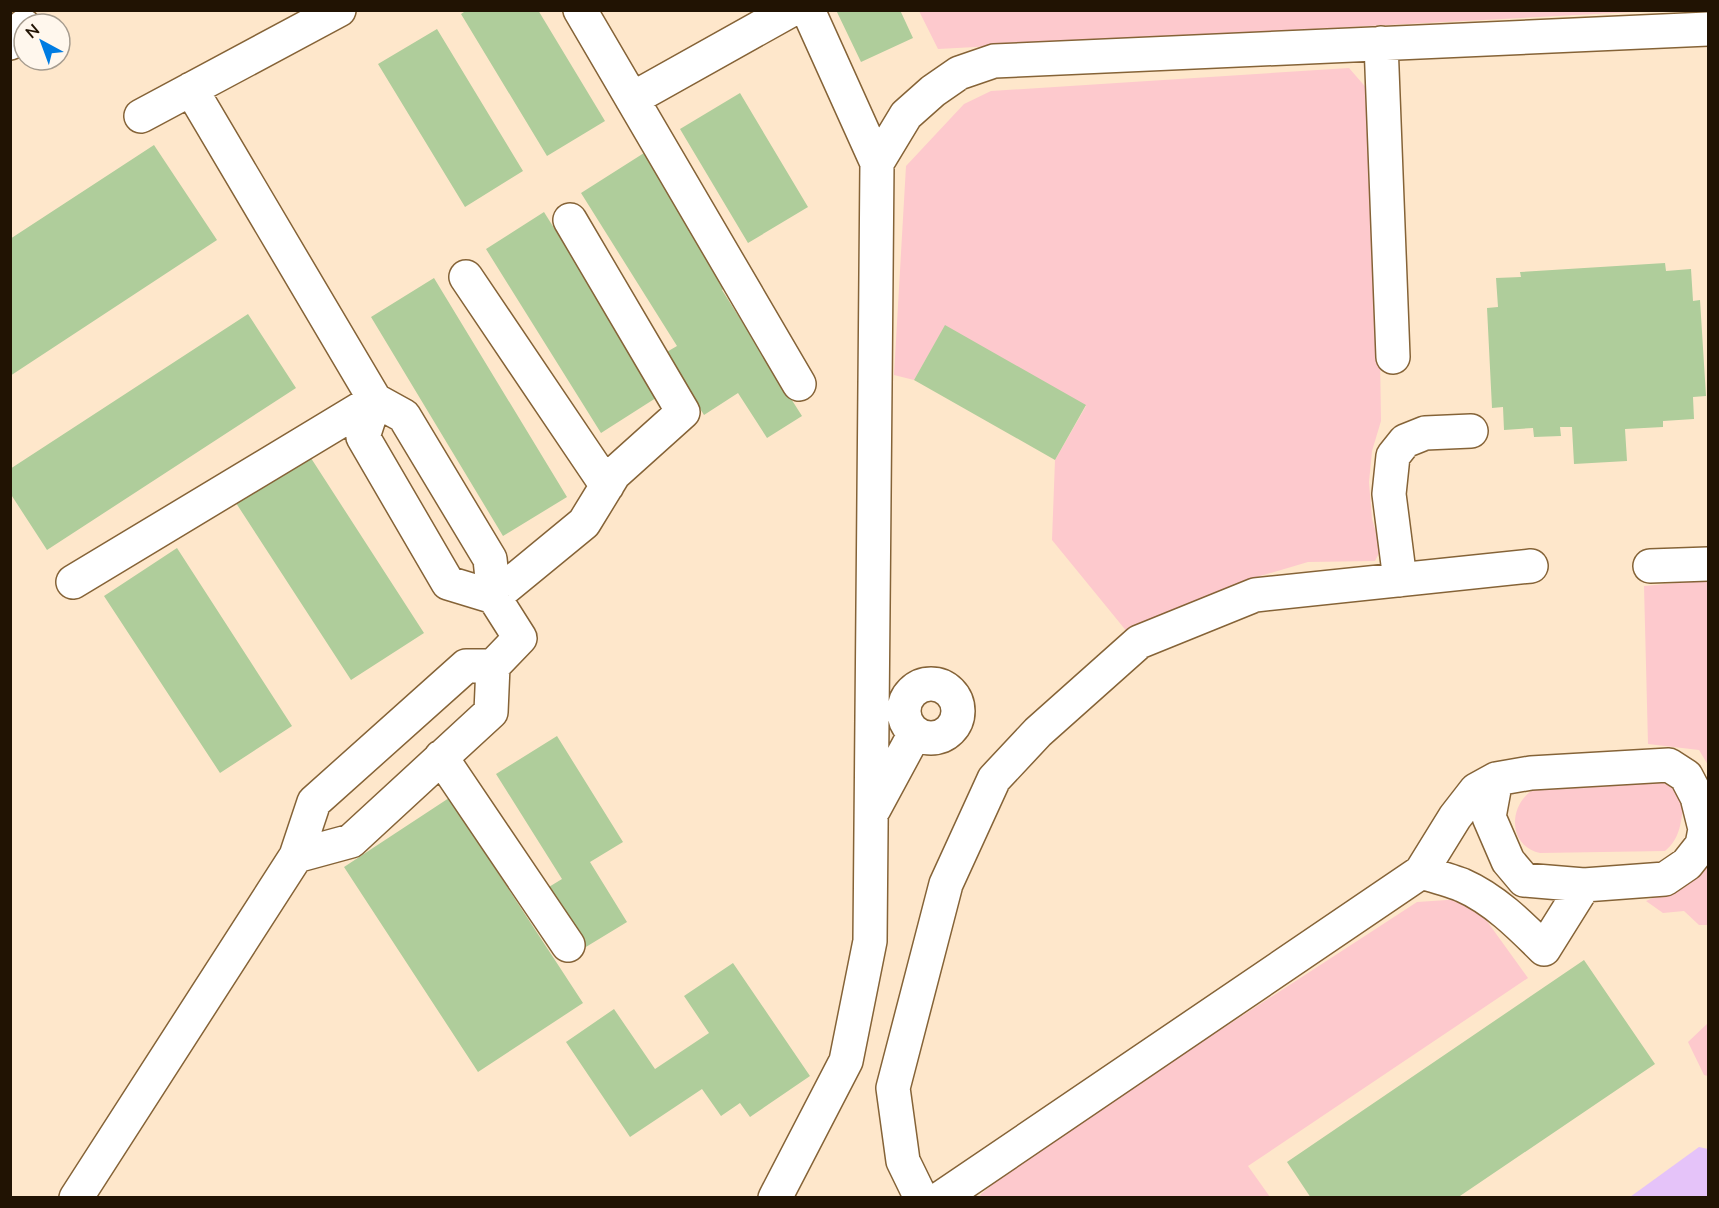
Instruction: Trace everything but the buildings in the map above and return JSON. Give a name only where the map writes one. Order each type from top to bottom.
[{"type":"lane","points":[[141,116],[339,10]]},
{"type":"lane","points":[[580,10],[799,384]]},
{"type":"lane","points":[[632,99],[792,10]]},
{"type":"lane","points":[[775,1197],[846,1061],[870,941],[877,163],[808,10]]},
{"type":"lane","points":[[877,163],[906,115],[933,91],[959,72],[994,61],[1708,29]]},
{"type":"lane","points":[[1381,43],[1393,357]]},
{"type":"lane","points":[[191,89],[375,400],[404,416],[490,559],[494,597],[520,638],[493,666],[491,712],[351,841],[297,856]]},
{"type":"lane","points":[[494,597],[584,523],[614,474],[683,412],[570,220]]},
{"type":"lane","points":[[466,277],[607,486]]},
{"type":"lane","points":[[73,582],[375,400]]},
{"type":"lane","points":[[375,400],[363,437],[448,583],[494,597]]},
{"type":"lane","points":[[1400,580],[1389,494],[1393,456],[1405,441],[1424,434],[1471,431]]},
{"type":"lane","points":[[1650,566],[1708,564]]},
{"type":"lane","points":[[921,1197],[903,1161],[893,1088],[946,885],[994,779],[1038,732],[1139,642],[1255,596],[1530,566]]},
{"type":"lane","points":[[76,1197],[297,856],[314,802],[466,666],[493,666]]},
{"type":"lane","points":[[872,814],[915,733]]},
{"type":"lane","points":[[441,757],[568,945]]},
{"type":"lane","points":[[941,1197],[1421,872],[1455,816],[1476,790],[1496,778],[1531,773],[1669,765],[1686,776],[1697,797],[1705,829],[1702,845],[1687,864],[1665,879],[1584,885],[1524,880],[1508,861],[1489,817],[1496,778]]},
{"type":"lane","points":[[1421,872],[1463,885],[1487,900],[1517,921],[1544,949],[1584,885]]},
{"type":"shaded area","points":[[919,11],[1652,11],[938,49]]},
{"type":"shaded area","points":[[1349,68],[1376,99],[1381,421],[1372,451],[1369,482],[1372,519],[1381,549],[1375,561],[1308,562],[1250,579],[1194,604],[1162,614],[1128,633],[1052,540],[1055,460],[1086,406],[945,326],[914,380],[894,375],[906,166],[964,104],[991,91]]},
{"type":"shaded area","points":[[1708,580],[1708,765],[1699,750],[1648,744],[1644,586]]},
{"type":"shaded area","points":[[1670,784],[1684,801],[1677,835],[1665,851],[1540,853],[1523,843],[1515,826],[1515,817],[1523,799],[1531,791],[1544,787]]},
{"type":"shaded area","points":[[1708,852],[1708,925],[1699,925],[1684,911],[1663,913],[1646,901],[1668,891]]},
{"type":"shaded area","points":[[1462,899],[1484,917],[1528,978],[1248,1166],[1270,1197],[979,1198],[1025,1157],[1417,902]]},
{"type":"shaded area","points":[[1708,1023],[1708,1076],[1704,1075],[1688,1042]]},
{"type":"shaded area","points":[[1699,1147],[1708,1149],[1708,1197],[1630,1197]]}]
